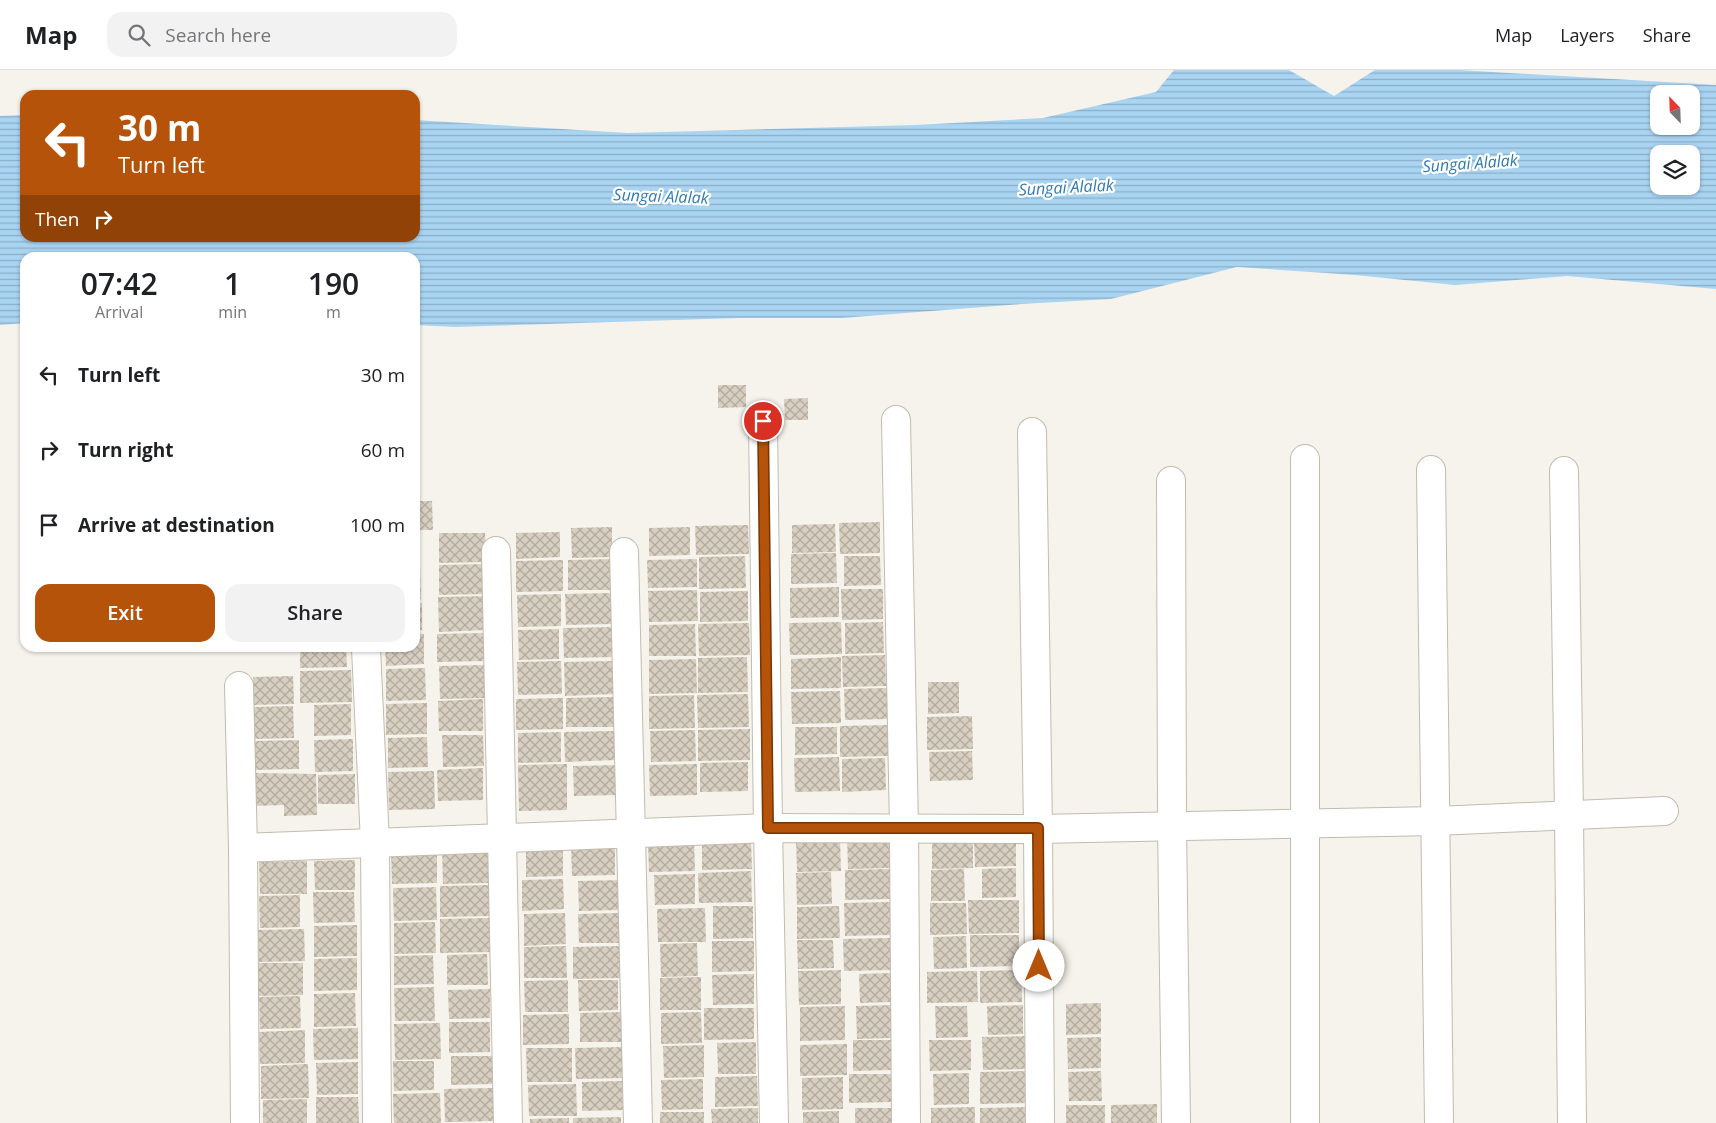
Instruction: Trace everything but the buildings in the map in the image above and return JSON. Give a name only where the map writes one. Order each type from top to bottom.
[{"type":"street","points":[[896,420],[904,829],[906,1123]]},
{"type":"street","points":[[763,421],[774,1123]]},
{"type":"street","points":[[1032,432],[1040,1123]]},
{"type":"street","points":[[1304,460],[1305,1123]]},
{"type":"street","points":[[1431,470],[1440,1123]]},
{"type":"street","points":[[1564,471],[1572,1123]]},
{"type":"street","points":[[1171,481],[1172,825],[1176,1123]]},
{"type":"street","points":[[496,551],[508,1123]]},
{"type":"street","points":[[624,552],[638,1123]]},
{"type":"street","points":[[366,652],[375,843],[377,1123]]},
{"type":"street","points":[[239,686],[246,1123]]},
{"type":"street","points":[[243,848],[768,828],[1038,828],[1436,822],[1664,810]]},
{"type":"water","name":"Sungai Alalak","points":[[1174,70],[1289,70],[1334,96],[1375,70],[1459,70],[1716,85],[1716,289],[1567,276],[1455,285],[1355,275],[1237,267],[1111,299],[842,318],[740,318],[455,327],[420,325],[420,252],[20,252],[20,323],[0,325],[0,116],[20,115],[20,242],[420,242],[420,120],[628,133],[916,125],[1043,118],[1156,92]]},
{"type":"route","points":[[763,421],[768,828],[1038,828],[1039,966]]}]
